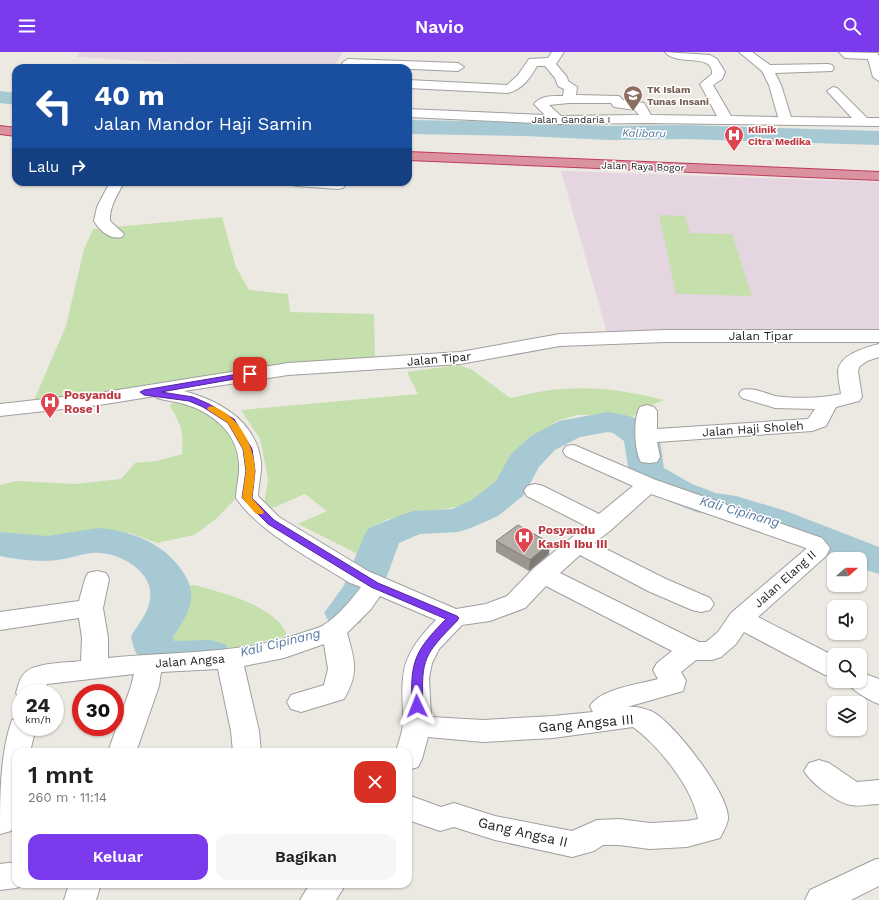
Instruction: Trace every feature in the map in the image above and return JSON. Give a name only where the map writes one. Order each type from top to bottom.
[{"type":"highway","points":[[0,125],[12,126]]},
{"type":"highway","points":[[0,130],[12,132]]},
{"type":"highway","name":"Jalan Raya Bogor","points":[[412,151],[879,171]]},
{"type":"highway","name":"Jalan Raya Bogor","points":[[412,156],[879,176]]},
{"type":"street","points":[[348,64],[355,52]]},
{"type":"street","points":[[550,62],[558,52]]},
{"type":"street","points":[[671,52],[678,57],[706,58],[714,63],[719,72],[718,76],[706,84],[727,121]]},
{"type":"street","points":[[745,52],[765,69],[787,122]]},
{"type":"street","points":[[846,52],[849,54],[873,56],[879,77]]},
{"type":"street","points":[[412,84],[508,89],[514,87],[528,73],[533,62],[550,62]]},
{"type":"street","points":[[550,62],[550,66],[561,77],[562,82],[571,87],[569,99]]},
{"type":"street","points":[[714,63],[732,62],[765,69],[816,75]]},
{"type":"street","points":[[412,66],[458,67]]},
{"type":"street","points":[[765,69],[828,68]]},
{"type":"street","points":[[833,91],[863,121]]},
{"type":"street","points":[[558,120],[541,104],[542,102],[569,99],[615,99],[620,104],[640,107],[648,119]]},
{"type":"street","name":"Jalan Gandaria I","points":[[412,114],[469,110],[558,120],[648,119],[879,122]]},
{"type":"street","points":[[115,186],[103,212],[102,219],[105,226],[116,234]]},
{"type":"street","name":"Jalan Tipar","points":[[0,410],[144,392],[257,373],[460,358],[560,340],[689,336],[879,336]]},
{"type":"street","points":[[749,394],[775,402],[828,403],[852,397],[848,372],[850,364],[860,357],[879,350]]},
{"type":"street","points":[[144,392],[190,398],[206,405],[231,421],[248,449],[251,471],[247,493],[249,502],[271,522],[368,582],[454,618],[490,612],[516,602],[543,574],[603,525],[648,485],[574,451]]},
{"type":"street","name":"Jalan Haji Sholeh","points":[[646,436],[812,425],[820,422],[828,403]]},
{"type":"street","points":[[647,411],[646,436],[648,457]]},
{"type":"street","name":"Jalan Elang II","points":[[604,706],[614,701],[673,684],[666,670],[727,638],[740,619],[818,551],[818,548],[814,543],[648,485]]},
{"type":"street","points":[[535,491],[603,525]]},
{"type":"street","points":[[579,544],[657,585],[701,604]]},
{"type":"street","points":[[543,574],[702,650]]},
{"type":"street","points":[[94,670],[95,638],[90,608],[98,579]]},
{"type":"street","name":"Jalan Angsa","points":[[32,684],[33,680],[37,676],[149,663],[229,659],[284,649],[334,631],[362,603],[368,582]]},
{"type":"street","points":[[0,621],[90,608]]},
{"type":"street","points":[[411,748],[417,726],[416,678],[418,663],[428,644],[454,618]]},
{"type":"street","name":"Jalan Elang II","points":[[740,619],[827,664]]},
{"type":"street","points":[[301,702],[334,692],[340,682],[343,671],[342,655],[334,631]]},
{"type":"street","points":[[229,659],[245,731],[247,748]]},
{"type":"street","name":"Jalan Angsa","points":[[123,748],[145,686],[149,663]]},
{"type":"street","name":"Gang Angsa III","points":[[417,726],[483,731],[553,727],[633,717],[641,718],[665,741],[686,765],[707,794],[715,814],[714,823],[709,829]]},
{"type":"street","points":[[17,748],[20,736]]},
{"type":"street","points":[[0,822],[12,770]]},
{"type":"street","points":[[819,771],[852,794],[879,792]]},
{"type":"street","name":"Gang Angsa II","points":[[412,808],[440,819],[454,815],[495,828],[542,839],[572,844],[583,842],[597,833],[619,832],[657,835],[687,834],[709,829]]},
{"type":"street","points":[[821,900],[876,872],[879,872]]},
{"type":"street","points":[[0,877],[12,876]]},
{"type":"street","points":[[80,900],[84,888]]},
{"type":"street","points":[[316,900],[326,888]]},
{"type":"shaded area","points":[[80,52],[343,52],[336,64],[192,64],[77,57]]},
{"type":"shaded area","points":[[561,171],[879,182],[879,337],[608,336]]},
{"type":"green space","points":[[659,215],[685,216],[690,233],[732,234],[752,296],[676,294]]},
{"type":"green space","points":[[222,217],[236,267],[249,290],[288,294],[290,312],[374,314],[375,362],[32,405],[66,326],[84,249],[93,229]]},
{"type":"green space","points":[[458,365],[471,369],[510,398],[542,391],[587,388],[626,392],[664,400],[644,408],[628,420],[609,415],[577,415],[557,421],[531,439],[504,474],[500,483],[472,504],[388,519],[371,528],[364,557],[298,524],[327,511],[305,494],[268,510],[264,505],[268,479],[260,439],[241,410],[418,394],[407,372]]},
{"type":"green space","points":[[181,400],[224,422],[244,449],[238,496],[216,519],[194,535],[157,543],[130,533],[84,531],[55,540],[43,541],[0,532],[0,485],[17,481],[74,484],[121,479],[135,463],[157,461],[182,454],[181,428],[169,405]]},
{"type":"green space","points":[[195,585],[247,602],[259,608],[271,615],[287,634],[283,637],[230,649],[202,653],[179,652],[173,650],[165,644],[164,634],[180,597],[180,586]]},
{"type":"building","points":[[518,525],[550,543],[530,560],[496,541]]},
{"type":"waterway","name":"Kalibaru","points":[[0,97],[12,98]]},
{"type":"waterway","name":"Kalibaru","points":[[412,127],[525,129],[608,133],[685,132],[879,138]]},
{"type":"waterway","name":"Kali Cipinang","points":[[345,613],[352,605],[363,587],[383,536],[414,523],[458,520],[485,508],[511,487],[524,462],[543,443],[571,428],[608,422],[624,425],[641,437],[647,473],[679,492],[709,504],[736,507],[773,519],[879,561]]},
{"type":"waterway","name":"Kali Cipinang","points":[[0,544],[48,548],[64,547],[85,541],[109,541],[138,551],[162,571],[171,588],[170,604],[167,612],[152,636],[154,648],[164,656],[210,655]]},
{"type":"slow traffic","points":[[211,408],[236,426],[248,449],[251,471],[247,498],[259,512]]},
{"type":"place","name":"TK Islam Tunas Insani","points":[[633,112]]},
{"type":"place","name":"Klinik Citra Medika","points":[[734,152]]},
{"type":"place","name":"Posyandu Rose I","points":[[50,419]]},
{"type":"place","name":"Posyandu Kasih Ibu III","points":[[524,554]]},
{"type":"route","points":[[250,374],[144,392],[190,398],[206,405],[224,416],[236,426],[248,449],[250,460],[251,471],[247,498],[249,502],[271,522],[359,577],[454,618],[428,644],[418,663],[416,678],[417,706]]}]
